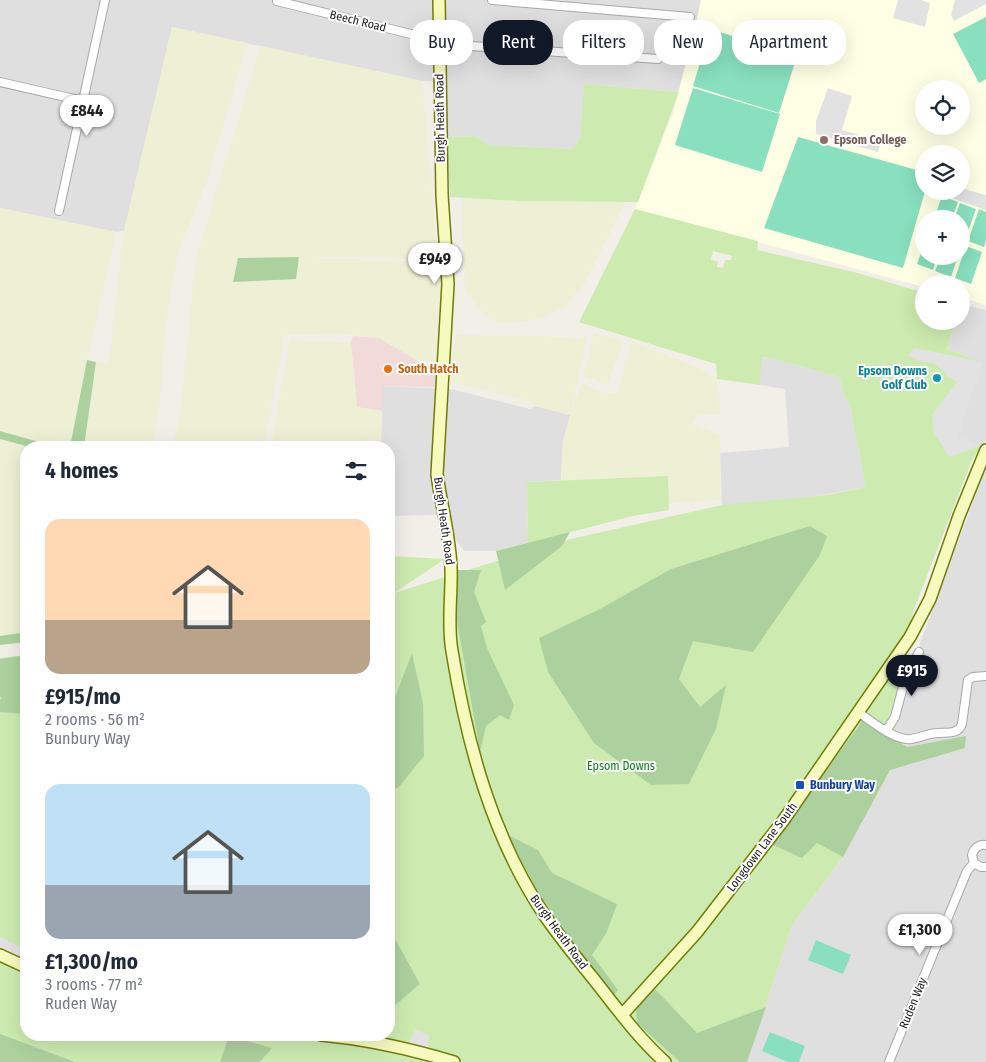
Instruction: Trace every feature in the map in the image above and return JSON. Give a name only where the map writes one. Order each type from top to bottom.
[{"type":"main road","name":"Burgh Heath Road","points":[[438,0],[438,20]]},
{"type":"main road","name":"Burgh Heath Road","points":[[439,65],[442,196],[448,284],[437,474],[440,500],[450,548],[451,649],[462,702],[482,786],[514,862],[545,917],[650,1049],[658,1062]]},
{"type":"main road","name":"Longdown Lane South","points":[[622,1015],[697,932],[783,821],[910,637],[930,599],[959,516],[986,450]]},
{"type":"main road","points":[[0,955],[20,964]]},
{"type":"main road","points":[[367,1041],[454,1062]]},
{"type":"main road","name":"Burgh Heath Road","points":[[650,1049],[665,1062]]},
{"type":"street","points":[[59,211],[105,0]]},
{"type":"street","points":[[492,0],[690,17]]},
{"type":"street","name":"Beech Road","points":[[277,1],[410,34]]},
{"type":"street","name":"Beech Road","points":[[473,46],[654,60]]},
{"type":"street","points":[[0,82],[83,101]]},
{"type":"street","points":[[886,731],[895,717],[905,679],[919,652]]},
{"type":"street","points":[[858,712],[886,731],[908,740],[930,734],[954,732],[962,724],[968,680],[973,677],[986,676]]},
{"type":"street","name":"Ruden Way","points":[[889,1062],[967,871],[974,863],[973,850],[980,845],[986,845]]},
{"type":"street","points":[[974,863],[981,867],[986,867]]},
{"type":"shaded area","points":[[0,0],[701,0],[697,20],[654,20],[654,65],[686,65],[679,92],[584,84],[580,138],[573,149],[488,145],[475,136],[447,137],[443,82],[422,81],[172,27],[124,231],[116,232],[0,208]]},
{"type":"shaded area","name":"Epsom College","points":[[701,0],[986,0],[986,305],[970,300],[970,275],[915,275],[915,285],[635,209],[673,113],[685,65],[722,65],[722,20],[697,20]]},
{"type":"shaded area","points":[[898,0],[921,0],[930,3],[925,27],[893,18]]},
{"type":"shaded area","points":[[955,0],[986,0],[986,4],[954,21],[951,15]]},
{"type":"shaded area","points":[[172,27],[247,43],[206,183],[178,252],[166,321],[161,389],[154,441],[85,441],[96,362],[109,363],[124,231]]},
{"type":"shaded area","points":[[261,46],[422,81],[442,305],[438,365],[425,365],[379,338],[343,334],[284,335],[265,441],[174,441],[182,399],[196,258]],"holes":[[[384,257],[428,262],[316,258]]]},
{"type":"shaded area","points":[[828,88],[852,96],[842,130],[881,141],[878,152],[816,134],[816,121]]},
{"type":"shaded area","points":[[970,191],[986,195],[986,210],[957,200],[970,200]]},
{"type":"shaded area","points":[[461,196],[521,201],[626,201],[585,283],[565,307],[542,318],[523,322],[497,323],[485,316],[466,292]]},
{"type":"shaded area","points":[[0,208],[116,232],[87,360],[71,441],[36,441],[0,431]]},
{"type":"shaded area","points":[[970,306],[986,310],[986,440],[983,445],[957,438],[982,363],[947,349],[952,330],[970,330]]},
{"type":"shaded area","points":[[594,333],[624,341],[607,385],[584,376]]},
{"type":"shaded area","points":[[456,335],[545,336],[586,339],[571,411],[582,383],[599,391],[614,394],[618,391],[632,341],[699,368],[717,379],[720,415],[698,414],[692,424],[720,435],[721,500],[669,503],[668,476],[561,480],[563,442],[570,415],[535,406],[530,401],[456,383],[448,375]]},
{"type":"shaded area","points":[[353,336],[379,338],[425,365],[438,365],[437,387],[382,386],[382,411],[357,407],[351,343]]},
{"type":"shaded area","points":[[290,340],[351,343],[357,407],[382,411],[381,441],[272,441]]},
{"type":"shaded area","points":[[915,348],[982,362],[958,437],[983,445],[949,457],[934,433],[932,415],[957,382],[944,375],[946,373],[934,363],[921,362],[908,355]]},
{"type":"shaded area","points":[[761,357],[775,359],[839,377],[845,398],[849,402],[866,487],[791,501],[722,505],[720,453],[789,447],[785,389],[760,385]]},
{"type":"shaded area","points":[[382,386],[451,389],[530,409],[535,406],[570,415],[563,442],[561,480],[527,482],[528,543],[496,551],[464,551],[438,515],[395,516],[395,441],[381,441]]},
{"type":"shaded area","points":[[0,439],[20,444],[20,633],[0,636]]},
{"type":"shaded area","points":[[986,467],[986,1062],[747,1062],[792,925],[843,857],[901,694]]},
{"type":"shaded area","points":[[0,937],[20,946],[20,964],[0,956]]},
{"type":"shaded area","points":[[415,1030],[429,1035],[427,1050],[409,1044]]},
{"type":"green space","points":[[986,17],[986,79],[979,83],[953,34]]},
{"type":"green space","points":[[722,33],[732,36],[732,65],[794,65],[779,113],[693,86],[699,65],[722,65]]},
{"type":"green space","points":[[584,84],[679,92],[638,202],[521,201],[450,197],[447,137],[475,136],[488,145],[573,149],[580,138]]},
{"type":"green space","points":[[693,88],[780,114],[762,172],[675,145]]},
{"type":"green space","points":[[798,137],[915,170],[915,200],[922,200],[920,210],[915,210],[915,226],[903,268],[764,228]]},
{"type":"green space","points":[[941,200],[958,202],[955,210],[937,210]]},
{"type":"green space","points":[[960,203],[976,209],[970,226],[970,210],[957,210]]},
{"type":"green space","name":"Epsom Downs Golf Club","points":[[635,209],[758,241],[757,250],[858,273],[915,290],[915,330],[952,330],[947,349],[982,362],[958,437],[983,445],[972,460],[913,612],[890,770],[843,857],[792,925],[747,1062],[0,1062],[0,658],[20,656],[20,1041],[395,1041],[395,593],[562,541],[722,505],[827,495],[866,487],[849,402],[845,398],[839,377],[762,357],[760,385],[717,379],[716,364],[579,322]],"holes":[[[713,251],[732,256],[731,260],[725,260],[723,268],[717,267],[718,261],[711,260]]]},
{"type":"green space","points":[[979,209],[986,212],[986,240],[984,247],[970,242],[970,235]]},
{"type":"green space","points":[[970,248],[982,252],[971,284],[970,275],[956,275],[959,265],[970,265]]},
{"type":"green space","points":[[299,257],[296,279],[233,282],[238,258]]},
{"type":"green space","points":[[920,265],[934,265],[933,270]]},
{"type":"green space","points":[[937,265],[955,265],[952,275],[935,271]]},
{"type":"green space","points":[[87,360],[96,362],[85,441],[71,441]]},
{"type":"green space","points":[[0,431],[36,441],[20,441],[20,444],[0,439]]},
{"type":"green space","points":[[668,476],[669,510],[633,516],[528,543],[527,482]]},
{"type":"green space","points":[[810,526],[827,536],[820,555],[753,652],[693,641],[679,679],[700,707],[726,685],[716,729],[689,784],[651,785],[594,743],[548,672],[539,638],[600,609],[671,569]]},
{"type":"green space","points":[[570,532],[562,546],[505,590],[496,551]]},
{"type":"green space","name":"Epsom Downs Golf Club","points":[[395,556],[445,559],[395,592]]},
{"type":"green space","points":[[457,570],[481,570],[474,592],[486,622],[481,626],[487,648],[514,705],[509,720],[500,715],[486,726],[480,752],[454,604]]},
{"type":"green space","points":[[20,633],[20,643],[0,645],[0,636]]},
{"type":"green space","points":[[412,653],[423,703],[424,756],[398,788],[395,789],[395,698]]},
{"type":"green space","points":[[20,656],[20,714],[0,712],[0,699],[2,699],[0,696],[0,659]]},
{"type":"green space","points":[[862,719],[907,747],[966,736],[965,748],[890,770],[843,857],[817,843],[802,858],[771,844],[859,726]]},
{"type":"green space","points":[[508,835],[538,850],[552,873],[617,904],[607,932],[592,955],[618,990],[613,996],[569,938],[539,894]]},
{"type":"green space","points":[[395,939],[420,984],[395,1005]]},
{"type":"green space","points":[[816,940],[851,955],[843,974],[808,960]]},
{"type":"green space","points":[[654,988],[697,1033],[766,1007],[747,1062],[680,1062],[637,1023],[636,1010]]},
{"type":"green space","points":[[770,1032],[805,1046],[799,1062],[788,1062],[762,1051]]},
{"type":"green space","points":[[0,1034],[75,1062],[0,1062]]},
{"type":"green space","points":[[227,1041],[247,1041],[272,1048],[260,1062],[220,1062]]},
{"type":"place","name":"Epsom College","points":[[824,140]]},
{"type":"place","name":"South Hatch","points":[[388,369]]},
{"type":"place","name":"Epsom Downs Golf Club","points":[[937,378]]},
{"type":"place","name":"Bunbury Way","points":[[800,785]]},
{"type":"park label","name":"Epsom Downs","points":[[621,766]]}]
